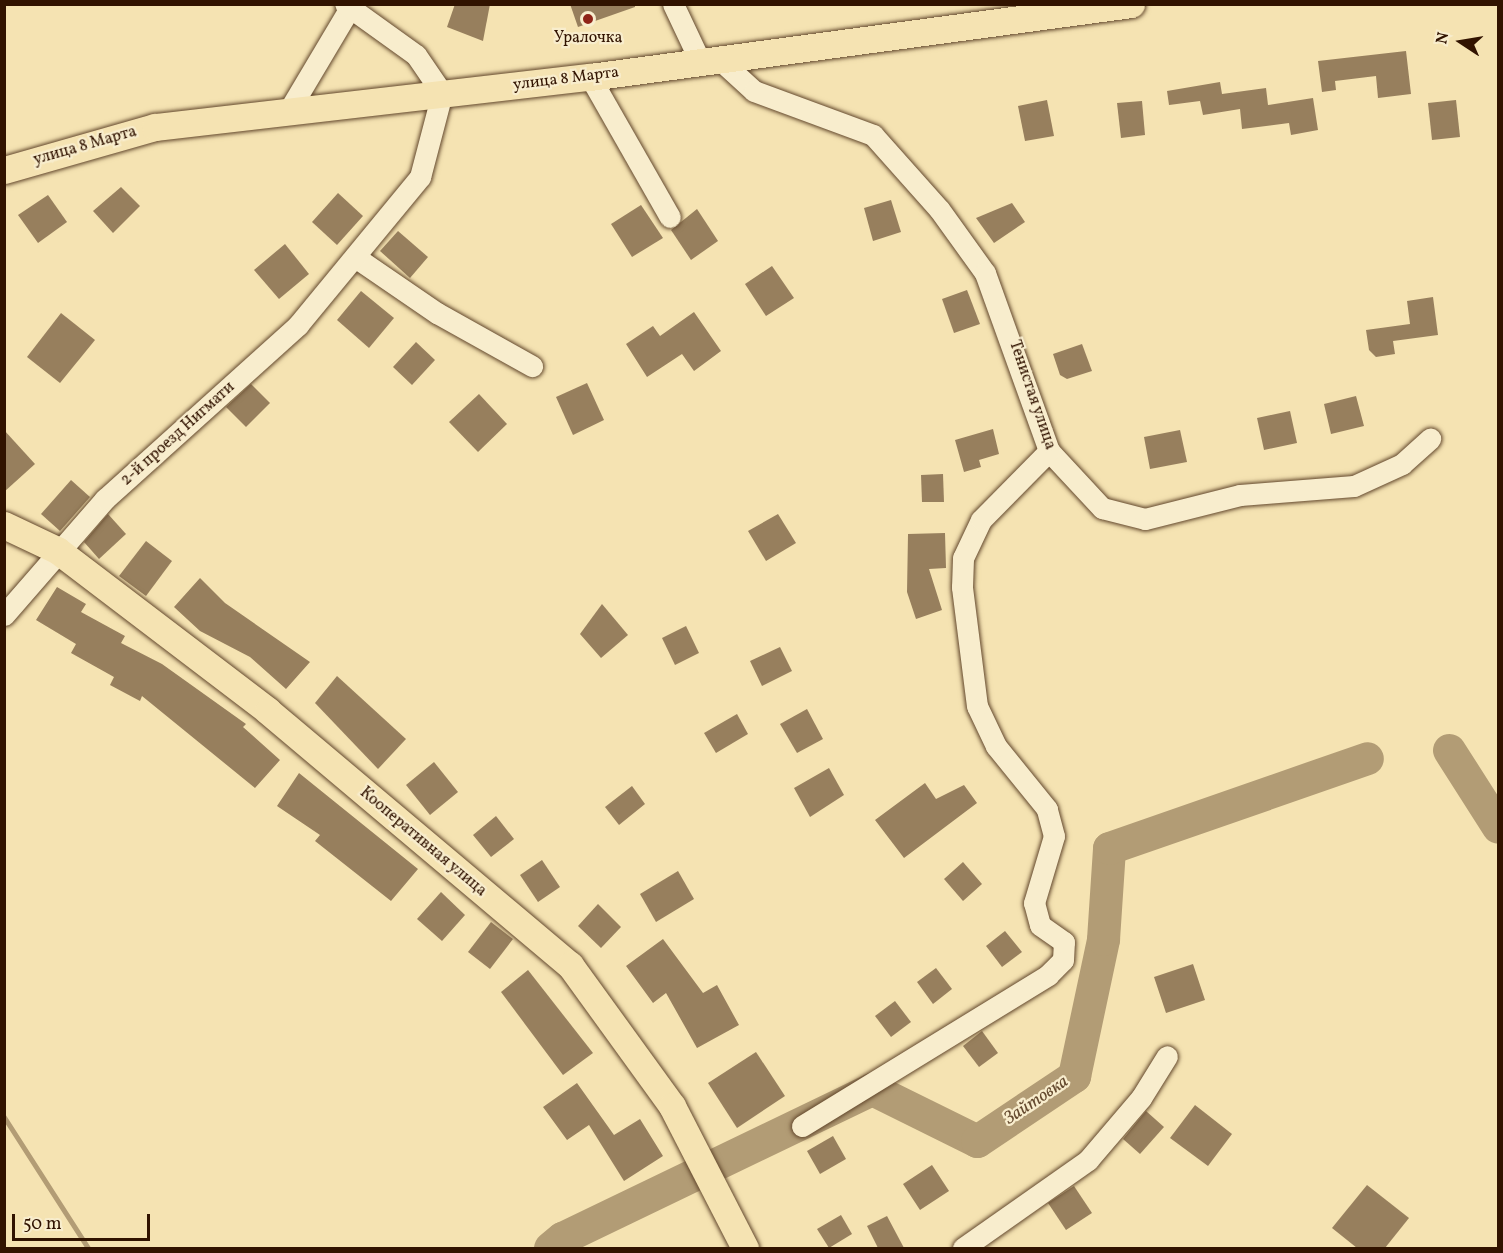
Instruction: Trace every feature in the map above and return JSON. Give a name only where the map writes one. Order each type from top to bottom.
[{"type":"main road","name":"улица 8 Марта","points":[[4,170],[155,127],[590,77],[1131,4]]},
{"type":"main road","name":"Кооперативная улица","points":[[4,525],[57,550],[268,711],[570,965],[672,1106],[719,1189],[745,1248]]},
{"type":"street","points":[[673,4],[709,60]]},
{"type":"street","points":[[289,110],[346,8],[416,55],[442,93]]},
{"type":"street","name":"Тенистая улица","points":[[709,60],[753,91],[873,135],[939,209],[985,273],[1049,451],[1102,508],[1144,519],[1240,495],[1354,486],[1402,464],[1430,439]]},
{"type":"street","points":[[590,77],[670,217]]},
{"type":"street","name":"2-й проезд Нигмати","points":[[4,615],[57,550],[105,499],[298,326],[358,259],[420,177],[442,93]]},
{"type":"street","points":[[358,259],[438,314],[532,366]]},
{"type":"street","points":[[802,1126],[1048,975],[1063,960],[1064,942],[1040,925],[1034,903],[1054,836],[1047,809],[996,746],[977,706],[962,587],[963,558],[981,520],[1049,451]]},
{"type":"street","points":[[963,1248],[1088,1160],[1141,1098],[1167,1056]]},
{"type":"building","points":[[455,4],[490,4],[483,41],[447,27]]},
{"type":"building","name":"Уралочка","points":[[570,4],[635,4],[635,7],[578,27]]},
{"type":"building","points":[[1406,51],[1411,94],[1378,98],[1376,76],[1335,81],[1336,90],[1322,92],[1318,61]]},
{"type":"building","points":[[1220,82],[1222,94],[1266,88],[1268,105],[1313,98],[1318,130],[1291,135],[1289,123],[1242,129],[1240,109],[1203,115],[1200,101],[1169,105],[1167,91]]},
{"type":"building","points":[[1047,100],[1054,136],[1025,141],[1018,106]]},
{"type":"building","points":[[1456,100],[1460,137],[1432,140],[1428,103]]},
{"type":"building","points":[[1142,101],[1145,135],[1121,138],[1117,103]]},
{"type":"building","points":[[121,187],[140,206],[113,233],[93,211]]},
{"type":"building","points":[[338,193],[363,216],[337,245],[312,222]]},
{"type":"building","points":[[48,195],[67,222],[38,243],[18,215]]},
{"type":"building","points":[[891,200],[901,232],[873,241],[864,208]]},
{"type":"building","points":[[1012,203],[1025,222],[994,243],[976,218]]},
{"type":"building","points":[[641,205],[663,238],[632,257],[611,224]]},
{"type":"building","points":[[697,209],[718,241],[691,260],[671,230]]},
{"type":"building","points":[[398,231],[428,257],[410,278],[380,251]]},
{"type":"building","points":[[285,244],[309,274],[279,299],[254,270]]},
{"type":"building","points":[[772,266],[794,298],[766,316],[745,284]]},
{"type":"building","points":[[967,290],[980,324],[954,333],[942,299]]},
{"type":"building","points":[[361,291],[394,318],[369,348],[337,320]]},
{"type":"building","points":[[1433,297],[1438,335],[1393,341],[1395,354],[1376,357],[1369,350],[1366,330],[1410,324],[1407,301]]},
{"type":"building","points":[[694,312],[721,351],[694,371],[682,354],[647,377],[626,344],[653,326],[660,336]]},
{"type":"building","points":[[61,313],[95,340],[60,383],[27,357]]},
{"type":"building","points":[[416,342],[435,360],[412,385],[393,367]]},
{"type":"building","points":[[1082,344],[1092,371],[1067,379],[1060,375],[1053,354]]},
{"type":"building","points":[[587,383],[604,420],[573,435],[556,397]]},
{"type":"building","points":[[251,384],[270,403],[246,427],[226,407]]},
{"type":"building","points":[[479,394],[507,424],[478,452],[449,422]]},
{"type":"building","points":[[1356,396],[1364,426],[1331,434],[1324,404]]},
{"type":"building","points":[[1290,411],[1297,443],[1264,450],[1257,418]]},
{"type":"building","points":[[993,429],[999,454],[979,460],[981,467],[964,472],[955,440]]},
{"type":"building","points":[[4,430],[35,464],[4,492]]},
{"type":"building","points":[[1180,430],[1187,462],[1150,469],[1144,437]]},
{"type":"building","points":[[943,474],[944,502],[922,502],[921,475]]},
{"type":"building","points":[[71,480],[90,497],[60,531],[41,514]]},
{"type":"building","points":[[108,514],[126,534],[99,559],[84,542]]},
{"type":"building","points":[[778,514],[796,543],[766,561],[748,531]]},
{"type":"building","points":[[945,533],[946,568],[929,569],[942,610],[916,619],[907,592],[908,534]]},
{"type":"building","points":[[146,541],[172,561],[146,596],[119,576]]},
{"type":"building","points":[[200,578],[225,603],[310,662],[286,689],[250,657],[200,631],[174,607]]},
{"type":"building","points":[[57,587],[86,604],[81,612],[125,636],[121,643],[162,664],[246,724],[243,727],[280,760],[255,788],[142,696],[140,701],[110,685],[114,677],[71,653],[76,644],[36,620]]},
{"type":"building","points":[[602,604],[628,635],[601,658],[580,634]]},
{"type":"building","points":[[686,626],[699,653],[675,665],[662,638]]},
{"type":"building","points":[[780,647],[792,671],[762,686],[750,661]]},
{"type":"building","points":[[337,676],[406,739],[378,769],[315,703]]},
{"type":"building","points":[[807,709],[823,739],[797,753],[780,724]]},
{"type":"building","points":[[737,714],[748,734],[716,753],[704,733]]},
{"type":"building","points":[[434,762],[458,792],[430,815],[406,785]]},
{"type":"building","points":[[829,768],[844,795],[810,817],[794,788]]},
{"type":"building","points":[[299,773],[418,869],[391,901],[315,841],[320,835],[277,806]]},
{"type":"building","points":[[925,783],[936,799],[964,785],[977,803],[904,858],[875,820]]},
{"type":"building","points":[[632,786],[645,804],[619,825],[605,807]]},
{"type":"building","points":[[496,816],[514,839],[491,857],[473,835]]},
{"type":"building","points":[[542,860],[560,887],[538,902],[520,875]]},
{"type":"building","points":[[963,862],[982,884],[963,901],[944,879]]},
{"type":"building","points":[[678,871],[694,899],[656,922],[640,894]]},
{"type":"building","points":[[441,892],[465,915],[442,941],[417,919]]},
{"type":"building","points":[[598,904],[621,927],[601,948],[578,926]]},
{"type":"building","points":[[491,922],[513,939],[490,969],[468,952]]},
{"type":"building","points":[[1005,931],[1022,952],[1002,967],[986,946]]},
{"type":"building","points":[[663,939],[703,993],[717,985],[739,1025],[697,1048],[666,993],[653,1003],[626,966]]},
{"type":"building","points":[[1193,964],[1205,1000],[1166,1013],[1154,977]]},
{"type":"building","points":[[936,968],[952,989],[933,1004],[917,982]]},
{"type":"building","points":[[528,970],[593,1053],[563,1075],[501,992]]},
{"type":"building","points":[[895,1001],[911,1022],[891,1037],[875,1016]]},
{"type":"building","points":[[982,1031],[998,1053],[979,1067],[963,1046]]},
{"type":"building","points":[[756,1052],[785,1096],[737,1128],[708,1083]]},
{"type":"building","points":[[577,1083],[614,1135],[640,1119],[663,1156],[624,1181],[589,1125],[567,1140],[543,1107]]},
{"type":"building","points":[[1195,1105],[1232,1134],[1208,1166],[1170,1138]]},
{"type":"building","points":[[1146,1111],[1164,1127],[1140,1154],[1123,1139]]},
{"type":"building","points":[[833,1136],[846,1159],[820,1174],[807,1151]]},
{"type":"building","points":[[932,1165],[949,1191],[920,1210],[903,1184]]},
{"type":"building","points":[[1367,1185],[1409,1218],[1385,1248],[1357,1248],[1332,1228]]},
{"type":"building","points":[[1074,1186],[1092,1213],[1066,1230],[1048,1203]]},
{"type":"building","points":[[841,1215],[852,1234],[829,1248],[817,1229]]},
{"type":"building","points":[[887,1216],[904,1248],[878,1248],[867,1226]]},
{"type":"waterway","name":"Зайтовка","points":[[1449,750],[1498,827]]},
{"type":"waterway","name":"Зайтовка","points":[[550,1248],[562,1238],[872,1089],[977,1141],[1074,1076],[1103,939],[1109,848],[1367,758]]},
{"type":"waterway","points":[[4,1117],[88,1248]]},
{"type":"place","name":"Уралочка","points":[[588,19]]}]
